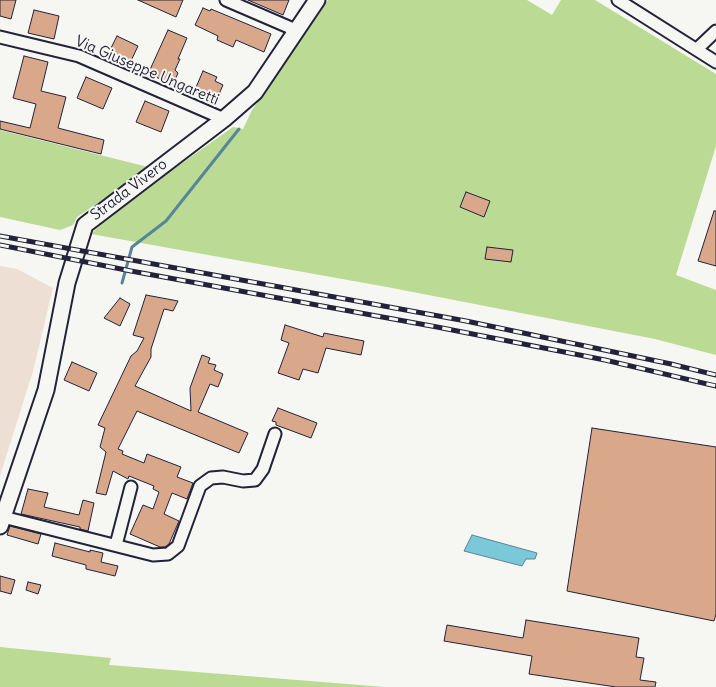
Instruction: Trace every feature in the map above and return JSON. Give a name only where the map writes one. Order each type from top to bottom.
[{"type":"street","points":[[226,0],[298,32]]},
{"type":"street","name":"Strada Vivero","points":[[275,434],[263,469],[255,480],[243,482],[223,477],[211,478],[200,486],[178,546],[168,554],[153,555],[116,545],[2,522],[46,390],[67,283],[85,225],[224,119],[255,92],[298,32],[317,0]]},
{"type":"street","points":[[618,0],[716,62]]},
{"type":"street","points":[[697,49],[716,31]]},
{"type":"street","name":"Via Giuseppe Ungaretti","points":[[0,37],[80,56],[224,119]]},
{"type":"street","points":[[116,545],[131,487]]},
{"type":"shaded area","points":[[0,266],[17,269],[53,288],[33,371],[0,476]]},
{"type":"green space","points":[[328,0],[527,0],[552,15],[561,0],[595,0],[716,74],[716,146],[676,275],[716,290],[716,355],[655,339],[387,287],[91,234],[116,210],[233,127],[243,129],[252,110]]},
{"type":"green space","points":[[0,130],[152,168],[77,217],[73,225],[60,230],[0,217]]},
{"type":"green space","points":[[0,647],[111,658],[109,665],[385,687],[0,687]]},
{"type":"water","points":[[472,535],[537,553],[535,559],[526,559],[522,566],[464,551]]},
{"type":"building","points":[[0,0],[16,0],[11,19],[0,16]]},
{"type":"building","points":[[138,0],[183,0],[176,17]]},
{"type":"building","points":[[248,0],[289,0],[283,15]]},
{"type":"building","points":[[203,8],[210,11],[211,9],[271,34],[264,52],[236,40],[233,47],[217,40],[218,36],[195,25]]},
{"type":"building","points":[[34,10],[59,16],[54,39],[28,33]]},
{"type":"building","points":[[168,30],[187,38],[178,59],[180,59],[175,70],[178,73],[173,84],[148,74]]},
{"type":"building","points":[[117,36],[138,46],[129,65],[108,54]]},
{"type":"building","points":[[24,56],[48,62],[41,91],[66,97],[58,128],[104,140],[101,154],[0,129],[0,121],[30,128],[36,104],[13,98]]},
{"type":"building","points":[[203,71],[217,77],[215,81],[223,85],[216,101],[194,92]]},
{"type":"building","points":[[86,77],[112,88],[103,109],[77,98]]},
{"type":"building","points":[[145,101],[169,111],[161,132],[136,122]]},
{"type":"building","points":[[466,192],[490,201],[484,217],[460,207]]},
{"type":"building","points":[[714,211],[716,211],[716,266],[698,261]]},
{"type":"building","points":[[487,247],[513,250],[511,262],[485,259]]},
{"type":"building","points":[[146,295],[178,301],[173,311],[164,309],[151,349],[151,357],[135,386],[191,411],[190,388],[202,355],[210,358],[208,363],[216,365],[214,370],[223,374],[218,387],[210,384],[198,412],[248,433],[239,453],[137,411],[118,449],[123,451],[122,454],[144,463],[147,454],[181,467],[177,477],[193,483],[187,499],[172,493],[164,514],[179,521],[169,544],[165,547],[160,547],[130,534],[143,505],[153,509],[159,492],[153,489],[154,486],[129,476],[128,479],[113,471],[106,495],[96,493],[106,452],[100,447],[105,428],[98,425],[131,356],[137,351],[144,338],[133,335]]},
{"type":"building","points":[[120,298],[130,304],[120,326],[104,318]]},
{"type":"building","points":[[285,325],[323,337],[324,333],[364,341],[361,355],[326,348],[318,373],[303,369],[299,380],[278,373],[289,343],[281,340]]},
{"type":"building","points":[[72,362],[97,373],[89,391],[64,380]]},
{"type":"building","points":[[278,408],[317,423],[311,438],[276,425],[276,422],[272,421]]},
{"type":"building","points":[[592,428],[716,447],[716,614],[714,621],[567,591]]},
{"type":"building","points":[[28,489],[48,493],[44,507],[79,515],[83,500],[94,503],[88,531],[80,529],[80,527],[21,514]]},
{"type":"building","points":[[10,526],[41,534],[38,544],[7,535]]},
{"type":"building","points":[[55,543],[90,552],[90,550],[103,553],[101,562],[118,566],[115,576],[86,569],[86,565],[52,556]]},
{"type":"building","points":[[0,576],[15,580],[11,594],[0,591]]},
{"type":"building","points":[[28,582],[41,585],[38,594],[26,590]]},
{"type":"building","points":[[526,620],[639,638],[636,657],[644,658],[640,680],[656,682],[655,687],[616,687],[529,674],[532,656],[444,641],[447,625],[523,638]]},
{"type":"waterway","points":[[122,283],[132,247],[166,221],[239,129]]},
{"type":"railway","points":[[0,236],[466,321],[716,375]]},
{"type":"railway","points":[[0,245],[605,360],[716,386]]}]
